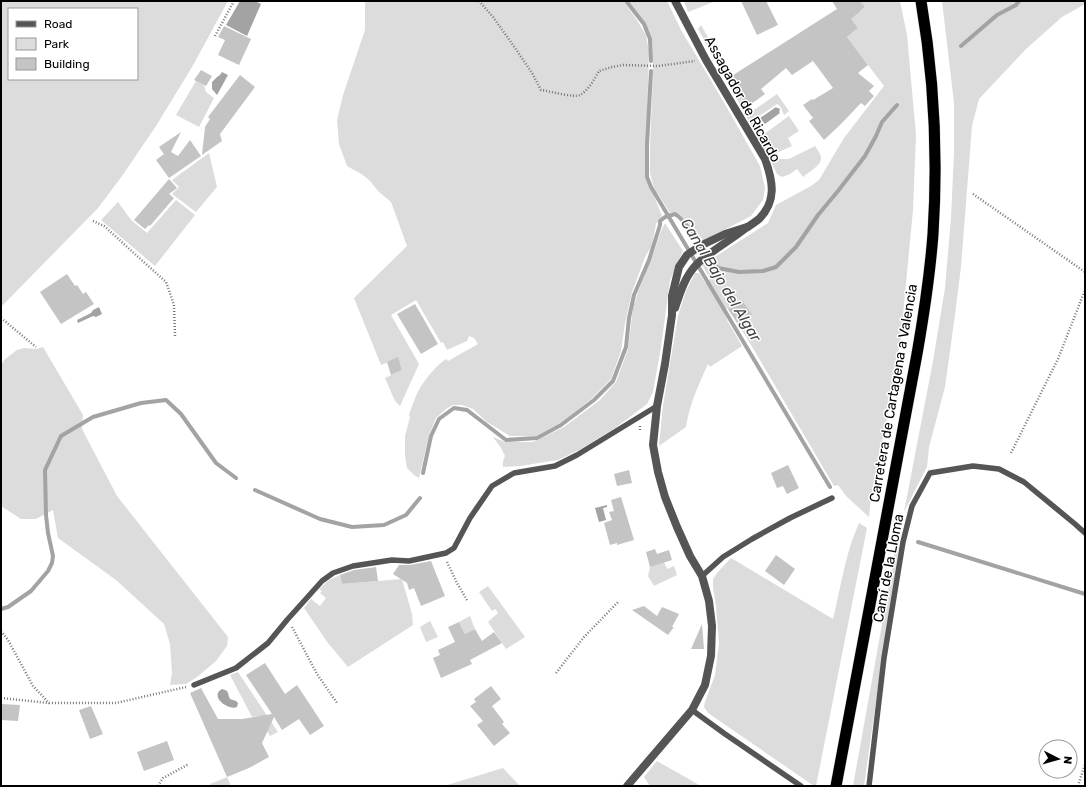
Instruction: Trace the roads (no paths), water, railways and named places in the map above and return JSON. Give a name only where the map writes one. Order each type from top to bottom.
[{"type":"highway","name":"Carretera de Cartagena a Valencia","points":[[836,786],[916,361],[930,264],[935,201],[934,126],[929,55],[921,1]]},
{"type":"street","name":"Assagador de Ricardo","points":[[672,315],[688,275],[696,265],[758,220],[766,211],[771,201],[772,193],[770,171],[765,159],[706,60],[675,1]]},
{"type":"street","name":"Assagador de Ricardo","points":[[627,786],[692,710],[705,685],[711,656],[712,626],[709,601],[702,576],[690,556],[665,497],[653,445],[657,406],[672,315],[672,296],[679,267],[687,255],[700,246],[725,234],[747,227]]},
{"type":"lane","points":[[194,685],[236,668],[268,643],[322,581],[332,573],[353,566],[392,560],[408,561],[446,553],[454,548],[470,518],[492,486],[514,473],[555,466],[657,406]]},
{"type":"lane","name":"Camí de la Lloma","points":[[869,786],[884,658],[903,542],[912,506],[930,473],[973,466],[999,469],[1024,482],[1085,533]]},
{"type":"lane","points":[[702,576],[723,557],[752,539],[790,518],[832,498]]},
{"type":"lane","points":[[692,710],[724,734],[801,786]]},
{"type":"waterway","name":"Canal Bajo del Algar","points":[[626,1],[644,24],[650,39],[651,61]]},
{"type":"waterway","points":[[961,46],[997,15],[1016,5],[1019,1]]},
{"type":"waterway","name":"Canal Bajo del Algar","points":[[651,71],[647,145],[647,177],[651,187],[830,487]]},
{"type":"waterway","points":[[715,265],[718,268],[739,272],[763,271],[776,267],[796,247],[818,215],[865,156],[882,122],[897,105]]},
{"type":"waterway","points":[[423,473],[431,436],[439,419],[454,408],[467,410],[506,440],[537,438],[561,425],[594,400],[613,381],[626,347],[629,318],[634,295],[649,260],[660,221],[665,217],[675,214],[695,234]]},
{"type":"waterway","points":[[1,609],[8,607],[31,591],[48,571],[52,563],[53,556],[46,515],[45,470],[61,436],[93,417],[141,403],[166,400],[181,414],[216,463],[236,478]]},
{"type":"waterway","points":[[255,490],[320,519],[352,527],[384,525],[406,515],[420,498]]},
{"type":"waterway","name":"Canal Bajo del Algar","points":[[918,542],[1085,594]]}]
